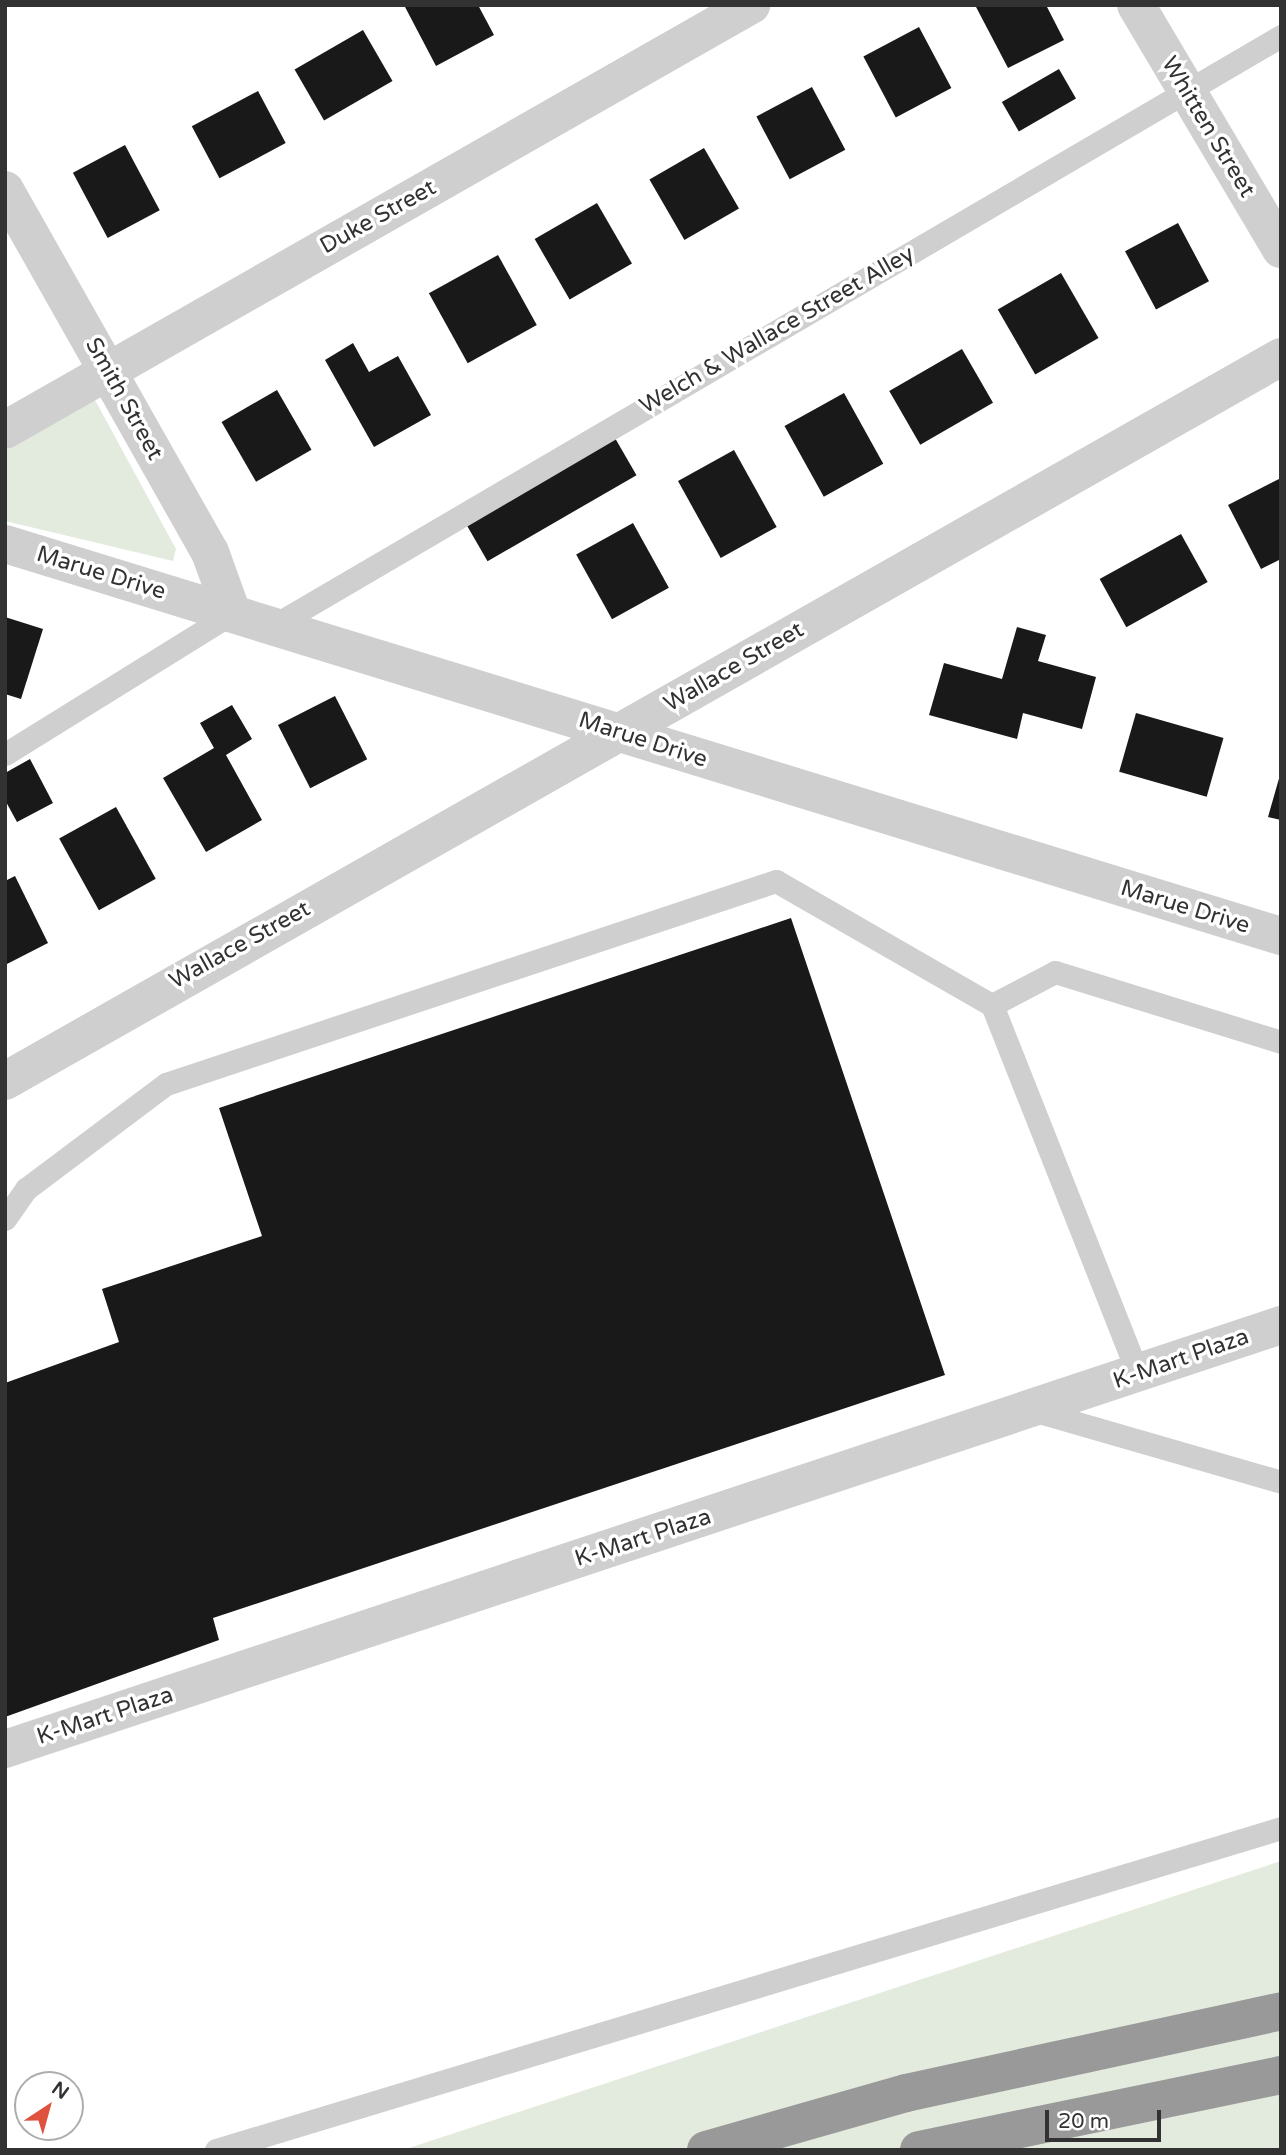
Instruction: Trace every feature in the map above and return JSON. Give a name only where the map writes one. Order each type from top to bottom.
[{"type":"highway","points":[[706,2150],[905,2094],[1281,2011]]},
{"type":"highway","points":[[919,2150],[1281,2075]]},
{"type":"street","name":"Duke Street","points":[[5,430],[107,369],[751,5]]},
{"type":"street","name":"Whitten Street","points":[[1136,5],[1184,90],[1281,248]]},
{"type":"street","name":"Smith Street","points":[[5,190],[209,552],[232,613]]},
{"type":"street","name":"Wallace Street","points":[[5,1081],[1281,357]]},
{"type":"street","name":"Marue Drive","points":[[5,544],[1281,936]]},
{"type":"street","name":"K-Mart Plaza","points":[[5,1749],[1281,1325]]},
{"type":"lane","name":"Welch & Wallace Street Alley","points":[[275,625],[1184,90],[1281,36]]},
{"type":"lane","points":[[5,754],[232,613]]},
{"type":"lane","points":[[5,1219],[26,1189],[166,1084],[776,881],[992,1004],[1138,1373]]},
{"type":"lane","points":[[992,1004],[1055,972],[1281,1042]]},
{"type":"lane","points":[[1030,1410],[1281,1482]]},
{"type":"lane","points":[[216,2150],[1281,1828]]},
{"type":"shaded area","points":[[95,400],[176,549],[173,561],[5,521],[5,451]]},
{"type":"shaded area","points":[[1281,1861],[1281,2150],[403,2150]]},
{"type":"building","points":[[404,5],[478,5],[494,35],[436,66]]},
{"type":"building","points":[[975,5],[1046,5],[1064,40],[1008,68]]},
{"type":"building","points":[[919,27],[951,88],[896,118],[863,57]]},
{"type":"building","points":[[363,30],[392,81],[324,121],[295,70]]},
{"type":"building","points":[[1059,69],[1076,98],[1019,131],[1002,102]]},
{"type":"building","points":[[812,87],[845,150],[790,179],[756,117]]},
{"type":"building","points":[[258,91],[286,143],[219,178],[192,126]]},
{"type":"building","points":[[125,145],[160,210],[108,238],[73,173]]},
{"type":"building","points":[[704,148],[739,209],[684,240],[649,180]]},
{"type":"building","points":[[597,203],[632,264],[570,300],[535,239]]},
{"type":"building","points":[[1178,223],[1209,281],[1156,309],[1125,251]]},
{"type":"building","points":[[498,255],[537,325],[468,363],[429,293]]},
{"type":"building","points":[[1061,273],[1098,338],[1035,374],[998,310]]},
{"type":"building","points":[[353,343],[369,372],[398,356],[431,415],[374,447],[325,360]]},
{"type":"building","points":[[962,349],[993,403],[920,445],[889,391]]},
{"type":"building","points":[[277,390],[312,450],[256,482],[222,422]]},
{"type":"building","points":[[844,393],[883,464],[824,497],[785,426]]},
{"type":"building","points":[[615,438],[636,475],[488,561],[466,524]]},
{"type":"building","points":[[734,450],[777,527],[721,558],[678,481]]},
{"type":"building","points":[[1281,478],[1281,559],[1261,569],[1228,505]]},
{"type":"building","points":[[633,523],[669,588],[612,619],[576,555]]},
{"type":"building","points":[[1181,534],[1208,582],[1126,627],[1100,579]]},
{"type":"building","points":[[5,617],[43,629],[21,699],[5,694]]},
{"type":"building","points":[[1017,627],[1046,635],[1038,661],[1096,677],[1082,729],[1023,713],[1017,739],[929,715],[944,663],[1002,679]]},
{"type":"building","points":[[335,696],[367,759],[310,788],[278,725]]},
{"type":"building","points":[[232,705],[252,739],[226,755],[262,820],[206,852],[163,778],[214,748],[200,723]]},
{"type":"building","points":[[1136,713],[1223,738],[1207,797],[1119,772]]},
{"type":"building","points":[[30,759],[53,803],[17,822],[5,800],[5,773]]},
{"type":"building","points":[[1281,776],[1281,820],[1268,817]]},
{"type":"building","points":[[116,807],[156,879],[99,910],[59,839]]},
{"type":"building","points":[[15,876],[48,943],[5,965],[5,881]]},
{"type":"building","points":[[791,918],[945,1375],[213,1618],[219,1640],[5,1717],[5,1383],[119,1342],[102,1289],[262,1236],[219,1108]]}]
